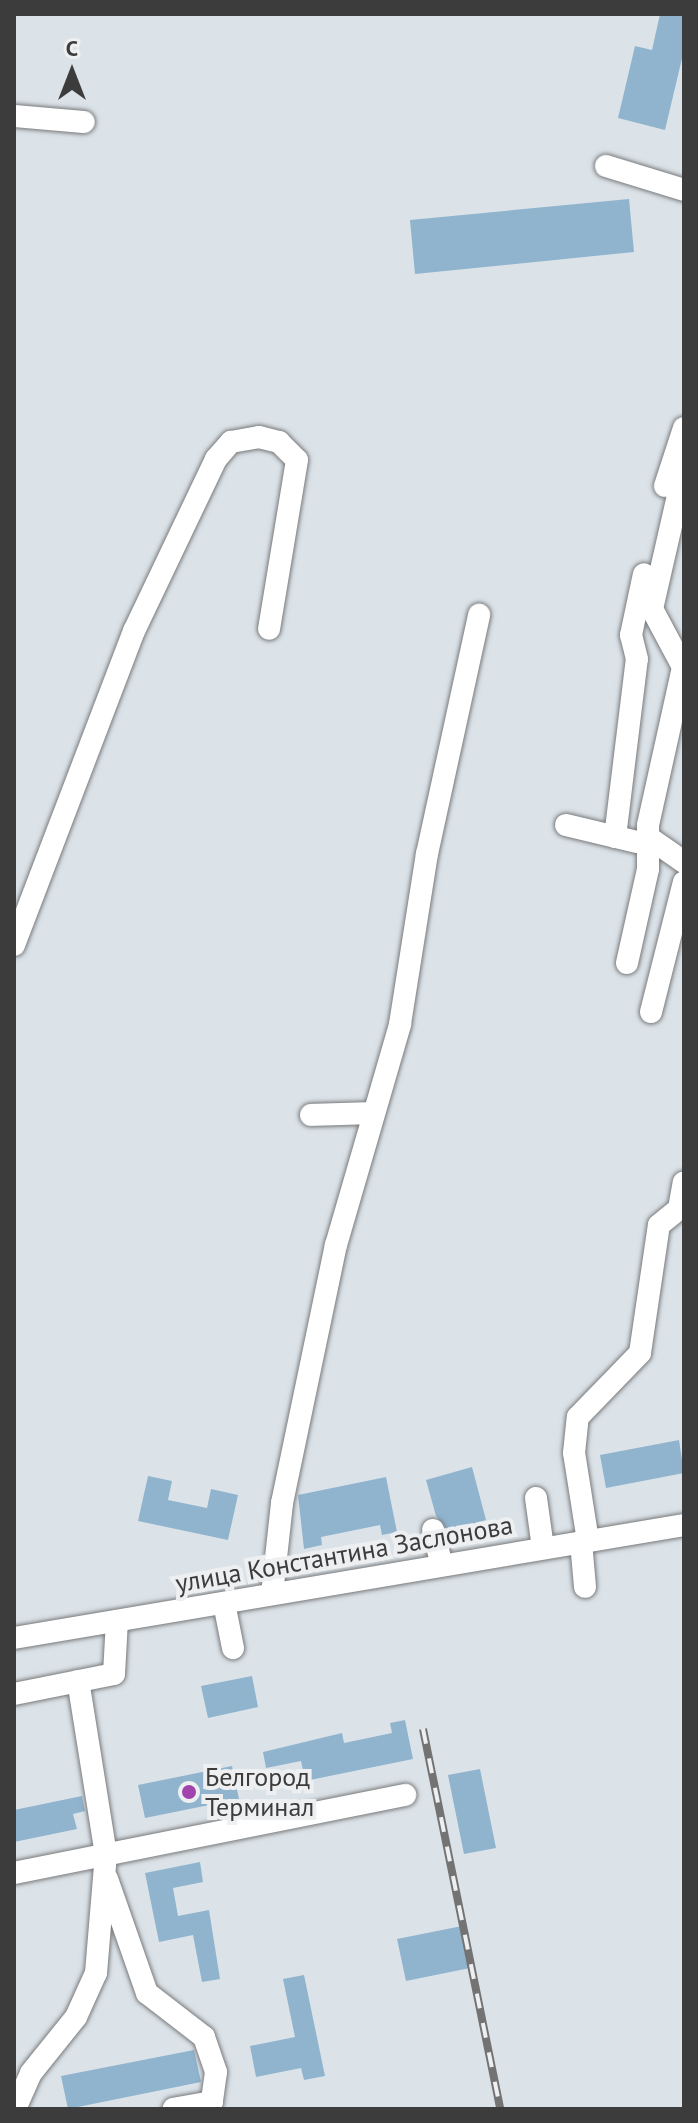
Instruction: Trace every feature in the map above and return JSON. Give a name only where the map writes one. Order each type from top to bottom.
[{"type":"street","points":[[14,116],[84,122]]},
{"type":"street","points":[[606,166],[684,190]]},
{"type":"street","points":[[615,837],[637,659],[631,635],[684,428]]},
{"type":"street","points":[[14,945],[134,631],[216,459],[231,442],[259,437],[279,442],[297,460],[269,629]]},
{"type":"street","points":[[627,963],[647,878],[643,840],[683,667],[652,609],[684,469]]},
{"type":"street","points":[[272,1594],[286,1483],[346,1199],[400,1024],[427,854],[479,615]]},
{"type":"street","points":[[566,825],[615,837],[643,840],[684,862]]},
{"type":"street","points":[[651,1012],[684,882]]},
{"type":"street","points":[[311,1115],[371,1113]]},
{"type":"street","points":[[585,1587],[584,1541],[574,1453],[578,1417],[640,1353],[659,1225],[679,1209],[684,1182]]},
{"type":"street","points":[[536,1498],[543,1548]]},
{"type":"street","name":"улица Константина Заслонова","points":[[14,1638],[684,1525]]},
{"type":"street","points":[[433,1530],[442,1565]]},
{"type":"street","points":[[224,1603],[233,1648]]},
{"type":"street","points":[[14,1694],[114,1674],[117,1621]]},
{"type":"street","points":[[78,1681],[106,1865],[147,1993],[204,2037],[216,2072],[212,2102],[174,2109]]},
{"type":"street","points":[[14,1873],[106,1865],[405,1795]]},
{"type":"street","points":[[15,2109],[31,2073],[76,2017],[96,1973],[106,1865]]},
{"type":"shaded area","points":[[14,14],[684,14],[684,2109],[14,2109]]},
{"type":"building","points":[[660,14],[684,14],[684,50],[665,130],[618,118],[635,46],[652,50]]},
{"type":"building","points":[[629,199],[634,252],[415,274],[410,220]]},
{"type":"building","points":[[679,1440],[684,1473],[606,1488],[600,1455]]},
{"type":"building","points":[[472,1467],[486,1520],[448,1531],[436,1516],[426,1480]]},
{"type":"building","points":[[148,1476],[172,1481],[168,1500],[207,1508],[211,1489],[238,1495],[228,1540],[138,1521]]},
{"type":"building","points":[[386,1477],[397,1532],[382,1535],[380,1525],[321,1537],[322,1545],[304,1549],[298,1495]]},
{"type":"building","points":[[252,1676],[258,1707],[208,1718],[201,1686]]},
{"type":"building","points":[[405,1720],[413,1759],[305,1781],[301,1761],[266,1768],[263,1752],[342,1733],[344,1743],[392,1733],[390,1723]]},
{"type":"building","name":"Белгород Терминал","points":[[232,1766],[239,1799],[145,1818],[138,1785]]},
{"type":"building","points":[[480,1769],[496,1848],[464,1854],[448,1775]]},
{"type":"building","points":[[82,1796],[85,1811],[73,1814],[77,1829],[14,1842],[14,1810]]},
{"type":"building","points":[[200,1862],[203,1882],[173,1888],[178,1916],[209,1910],[220,1979],[202,1982],[193,1935],[159,1942],[145,1873]]},
{"type":"building","points":[[462,1926],[470,1968],[406,1981],[397,1939]]},
{"type":"building","points":[[304,1975],[325,2076],[304,2080],[301,2068],[256,2077],[250,2046],[295,2037],[283,1979]]},
{"type":"building","points":[[194,2050],[201,2082],[68,2109],[61,2076]]},
{"type":"railway","points":[[423,1729],[500,2109]]},
{"type":"place","name":"Белгород Терминал","points":[[189,1792]]}]
